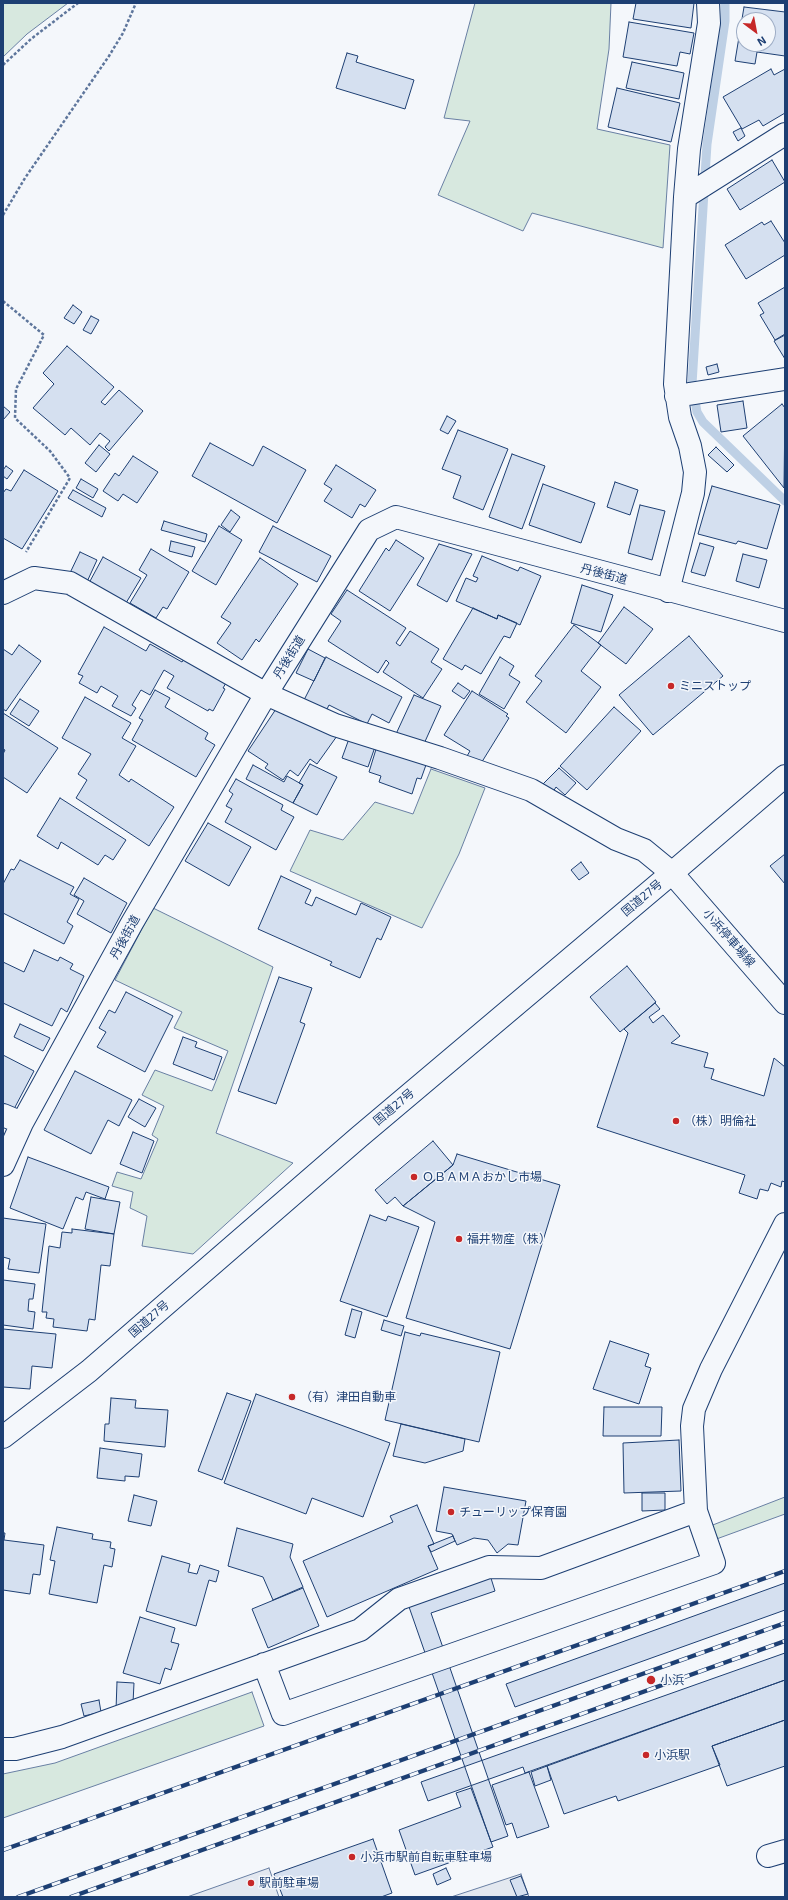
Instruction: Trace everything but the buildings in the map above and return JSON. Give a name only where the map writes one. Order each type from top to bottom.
[{"type":"main road","points":[[708,3],[709,23],[689,149],[698,188],[675,384],[688,393],[785,379]]},
{"type":"main road","points":[[698,188],[785,134]]},
{"type":"main road","points":[[668,591],[692,493],[695,472],[690,446],[680,417],[688,393]]},
{"type":"main road","name":"丹後街道","points":[[3,1165],[12,1119],[132,923],[266,694],[369,530],[396,517],[668,591],[785,621]]},
{"type":"main road","name":"小浜停車場線","points":[[3,593],[34,578],[70,583],[266,694],[335,725],[440,758],[531,790],[616,838],[644,850],[672,873],[785,1003]]},
{"type":"main road","name":"国道27号","points":[[3,1437],[89,1372],[359,1137],[785,776]]},
{"type":"main road","points":[[264,1664],[283,1714],[714,1563],[696,1511],[692,1426],[694,1409],[711,1369],[785,1224]]},
{"type":"main road","points":[[3,1749],[16,1749],[62,1738],[360,1630],[399,1599],[489,1567],[541,1568],[696,1511]]},
{"type":"path","points":[[3,65],[31,39],[78,3]]},
{"type":"path","points":[[3,215],[25,178],[109,56],[123,33],[136,3]]},
{"type":"path","points":[[3,301],[44,335],[16,389],[15,418],[50,451],[70,478],[18,564],[22,584]]},
{"type":"shaded area","points":[[3,3],[68,3],[27,34],[3,57]]},
{"type":"shaded area","points":[[475,3],[611,3],[609,49],[597,129],[670,145],[663,248],[532,213],[523,231],[438,195],[470,121],[444,118]]},
{"type":"shaded area","points":[[431,769],[485,788],[459,854],[422,928],[290,871],[310,830],[343,840],[375,802],[413,814]]},
{"type":"shaded area","points":[[153,908],[273,967],[216,1133],[293,1163],[193,1254],[142,1246],[147,1216],[130,1208],[133,1192],[112,1186],[117,1172],[141,1179],[158,1139],[152,1135],[164,1106],[142,1095],[155,1070],[212,1091],[228,1051],[174,1028],[182,1012],[115,980]]},
{"type":"shaded area","points":[[785,1497],[785,1514],[711,1541],[705,1528]]},
{"type":"shaded area","points":[[252,1692],[264,1726],[3,1818],[3,1774],[55,1763]]},
{"type":"shaded area","name":"駅前駐車場","points":[[269,1868],[279,1897],[187,1897]]},
{"type":"shaded area","points":[[521,1874],[529,1897],[451,1897]]},
{"type":"waterway","points":[[725,3],[725,21],[707,144],[692,384],[697,412],[703,422],[785,501]]},
{"type":"railway","points":[[3,1850],[785,1571]]},
{"type":"railway","points":[[18,1897],[785,1623]]},
{"type":"railway","points":[[71,1897],[785,1641]]},
{"type":"place","name":"ミニストップ","points":[[671,686]]},
{"type":"place","name":"（株）明倫社","points":[[676,1121]]},
{"type":"place","name":"ＯＢＡＭＡおかし市場","points":[[414,1177]]},
{"type":"place","name":"福井物産（株）","points":[[459,1239]]},
{"type":"place","name":"（有）津田自動車","points":[[292,1397]]},
{"type":"place","name":"チューリップ保育園","points":[[451,1512]]},
{"type":"place","name":"小浜","points":[[651,1680]]},
{"type":"place","name":"小浜駅","points":[[646,1755]]},
{"type":"place","name":"小浜市駅前自転車駐車場","points":[[352,1857]]},
{"type":"place","name":"駅前駐車場","points":[[251,1883]]}]
